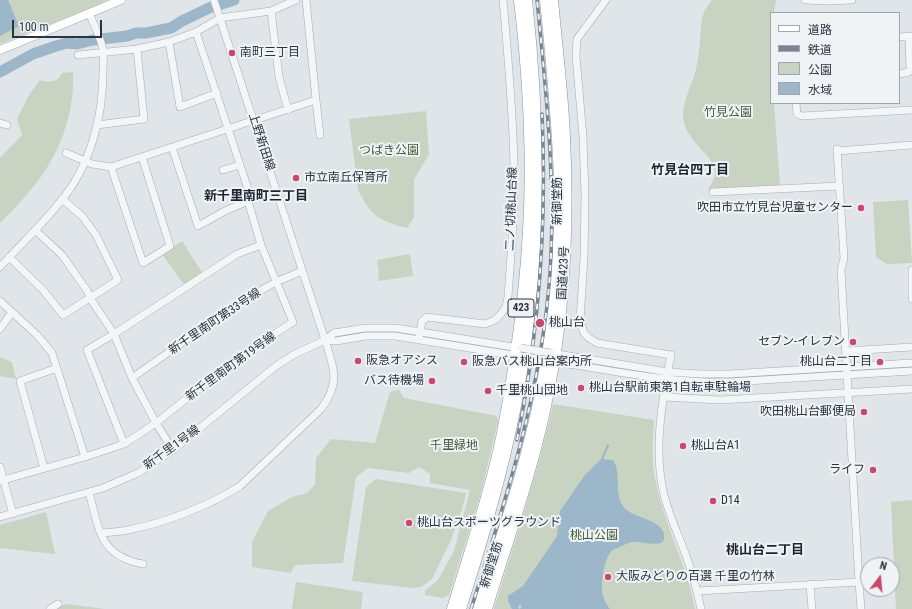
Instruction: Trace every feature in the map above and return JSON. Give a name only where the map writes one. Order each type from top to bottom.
[{"type":"highway","name":"423","points":[[452,609],[492,474],[519,352],[528,229],[530,134],[519,0]]},
{"type":"highway","name":"新御堂筋","points":[[461,609],[486,529],[508,444],[529,321],[534,259],[537,134],[528,0]]},
{"type":"highway","name":"新御堂筋","points":[[478,609],[516,491],[530,441],[552,321],[558,254],[559,181],[557,135],[545,0]]},
{"type":"highway","name":"国道423号","points":[[487,609],[532,467],[544,416],[563,300],[566,248],[567,182],[560,67],[553,0]]},
{"type":"highway","points":[[547,17],[560,67]]},
{"type":"highway","points":[[526,71],[530,20]]},
{"type":"main road","points":[[0,50],[121,0]]},
{"type":"street","name":"上野新田線","points":[[101,533],[127,530],[149,525],[224,496],[240,486],[321,409],[328,400],[332,391],[334,376],[333,368],[325,340],[214,0]]},
{"type":"street","points":[[78,55],[137,49],[169,42],[196,32],[220,16],[270,11],[296,0]]},
{"type":"street","points":[[306,0],[320,135]]},
{"type":"street","name":"二ノ切桃山台線","points":[[420,335],[422,321],[426,317],[485,324],[495,320],[502,314],[506,307],[513,228],[514,167],[512,108],[503,0]]},
{"type":"street","points":[[606,0],[579,35],[576,44],[584,137],[585,195],[584,259],[580,320],[584,333],[597,343],[671,355],[664,397],[659,455],[662,484],[668,507],[698,591],[701,609]]},
{"type":"street","points":[[805,0],[852,0]]},
{"type":"street","points":[[270,11],[279,77],[288,110]]},
{"type":"street","points":[[0,266],[35,230],[62,199],[85,161],[97,125],[103,91],[104,52],[89,13]]},
{"type":"street","name":"新千里南町第19号線","points":[[2,480],[85,457],[124,444],[156,423],[237,358],[293,322],[261,245],[248,201],[250,195],[196,32]]},
{"type":"street","points":[[900,37],[911,36],[910,70],[909,72],[900,74]]},
{"type":"street","points":[[169,42],[180,107],[217,93]]},
{"type":"street","points":[[97,125],[144,119],[137,49]]},
{"type":"street","points":[[66,153],[92,164],[111,167],[316,100]]},
{"type":"street","points":[[796,104],[797,114],[802,116],[912,110]]},
{"type":"street","points":[[861,609],[848,367],[841,270],[844,258],[837,150],[912,145]]},
{"type":"street","points":[[172,147],[198,226],[225,211],[248,201]]},
{"type":"street","points":[[111,167],[143,263],[170,246],[142,157]]},
{"type":"street","points":[[223,170],[240,165]]},
{"type":"street","points":[[713,192],[839,186]]},
{"type":"street","points":[[9,258],[43,290],[63,315],[118,280],[96,235],[82,216],[62,199]]},
{"type":"street","points":[[35,230],[62,255],[88,292],[90,298],[114,334],[132,378],[156,423],[174,450]]},
{"type":"street","points":[[124,444],[86,350],[114,334],[237,254],[261,245]]},
{"type":"street","points":[[912,270],[912,299]]},
{"type":"street","name":"新千里南町第33号線","points":[[132,378],[240,302],[276,282],[302,271]]},
{"type":"street","points":[[0,300],[37,335],[52,353],[85,457]]},
{"type":"street","points":[[0,329],[12,312]]},
{"type":"street","name":"新千里1号線","points":[[0,517],[103,488],[138,473],[174,450],[276,366],[293,355],[325,340],[336,341],[366,336],[420,335],[667,376]]},
{"type":"street","points":[[846,351],[912,347]]},
{"type":"street","points":[[667,376],[729,374],[912,363]]},
{"type":"street","points":[[44,468],[20,381],[57,368]]},
{"type":"street","points":[[667,376],[701,382],[729,382],[912,371]]},
{"type":"street","points":[[664,397],[720,400],[912,389]]},
{"type":"street","points":[[0,467],[2,480],[13,514]]},
{"type":"street","points":[[89,492],[101,533],[107,546],[117,555],[129,561],[143,564]]},
{"type":"street","points":[[698,591],[859,582]]},
{"type":"street","points":[[810,584],[812,609]]},
{"type":"street","points":[[50,609],[58,604]]},
{"type":"green space","points":[[0,0],[108,0],[0,44]]},
{"type":"green space","name":"竹見公園","points":[[712,0],[776,0],[774,12],[770,12],[770,104],[774,104],[780,186],[708,190],[715,175],[714,165],[690,136],[686,129],[683,115],[685,102],[697,63],[702,17]]},
{"type":"green space","points":[[73,72],[73,88],[68,121],[56,151],[39,179],[22,200],[0,223],[0,158],[22,135],[17,119],[29,95],[40,80],[47,82],[57,80],[62,73]]},
{"type":"green space","name":"つばき公園","points":[[426,111],[429,154],[414,180],[414,217],[407,228],[382,220],[367,206],[358,190],[349,119]]},
{"type":"green space","points":[[908,200],[912,263],[887,264],[876,257],[873,202]]},
{"type":"green space","points":[[182,241],[203,274],[185,286],[162,254]]},
{"type":"green space","points":[[410,254],[413,276],[379,281],[377,260]]},
{"type":"green space","points":[[360,331],[394,331],[411,334],[377,333],[343,335]]},
{"type":"green space","points":[[430,337],[501,348],[501,349],[432,339]]},
{"type":"green space","points":[[0,357],[12,362],[16,379],[0,376]]},
{"type":"green space","points":[[783,375],[782,376],[730,379],[678,377]]},
{"type":"green space","name":"千里緑地","points":[[399,390],[404,398],[497,416],[498,421],[481,493],[449,595],[443,598],[425,595],[425,591],[438,580],[454,551],[470,490],[430,483],[430,474],[419,467],[409,473],[368,468],[356,477],[343,563],[295,565],[291,573],[252,567],[252,542],[268,511],[292,497],[307,493],[315,484],[316,458],[331,439],[375,443],[390,392]]},
{"type":"green space","name":"桃山公園","points":[[553,404],[654,420],[653,456],[655,478],[695,609],[494,609],[533,481]]},
{"type":"green space","name":"桃山台スポーツグラウンド","points":[[376,479],[466,493],[451,540],[432,579],[421,587],[411,588],[352,581],[366,487]]},
{"type":"green space","points":[[912,500],[912,609],[896,609],[895,597],[900,597],[900,557],[894,557],[891,502]]},
{"type":"green space","points":[[46,512],[55,554],[0,548],[0,525]]},
{"type":"green space","points":[[296,582],[363,592],[361,609],[292,609]]},
{"type":"green space","points":[[66,604],[105,609],[55,609]]},
{"type":"water","points":[[0,0],[8,0],[19,26],[0,36]]},
{"type":"water","points":[[601,459],[613,460],[616,466],[618,493],[623,506],[632,514],[651,521],[661,528],[664,533],[664,539],[662,542],[655,544],[633,542],[613,550],[610,553],[605,564],[602,591],[603,598],[610,609],[520,609],[522,606],[520,605],[518,606],[519,609],[512,609],[508,601],[508,596],[523,586],[557,536],[560,511],[585,475]]},
{"type":"waterway","points":[[0,72],[33,54],[56,46],[67,43],[77,44],[93,40],[127,36],[136,33],[146,33],[171,28],[209,8],[234,0]]},
{"type":"waterway","points":[[602,459],[608,445]]},
{"type":"railway","points":[[471,609],[521,443],[531,401],[546,316],[552,239],[552,205],[547,102],[537,0]]},
{"type":"railway","points":[[517,440],[531,359],[540,277],[543,195],[542,114]]},
{"type":"place","name":"南町三丁目","points":[[232,53]]},
{"type":"place","name":"市立南丘保育所","points":[[296,178]]},
{"type":"place","name":"吹田市立竹見台児童センター","points":[[861,208]]},
{"type":"place","name":"桃山台","points":[[540,323]]},
{"type":"place","name":"セブン-イレブン","points":[[853,342]]},
{"type":"place","name":"阪急オアシス","points":[[358,361]]},
{"type":"place","name":"阪急バス桃山台案内所","points":[[464,362]]},
{"type":"place","name":"桃山台二丁目","points":[[880,362]]},
{"type":"place","name":"バス待機場","points":[[432,381]]},
{"type":"place","name":"桃山台駅前東第1自転車駐輪場","points":[[581,388]]},
{"type":"place","name":"千里桃山団地","points":[[488,391]]},
{"type":"place","name":"吹田桃山台郵便局","points":[[864,412]]},
{"type":"place","name":"桃山台A1","points":[[683,446]]},
{"type":"place","name":"ライフ","points":[[873,470]]},
{"type":"place","name":"D14","points":[[713,501]]},
{"type":"place","name":"桃山台スポーツグラウンド","points":[[409,523]]},
{"type":"place","name":"大阪みどりの百選 千里の竹林","points":[[608,577]]},
{"type":"district","name":"竹見台四丁目","points":[[690,171]]},
{"type":"district","name":"新千里南町三丁目","points":[[256,197]]},
{"type":"district","name":"桃山台二丁目","points":[[765,551]]}]
